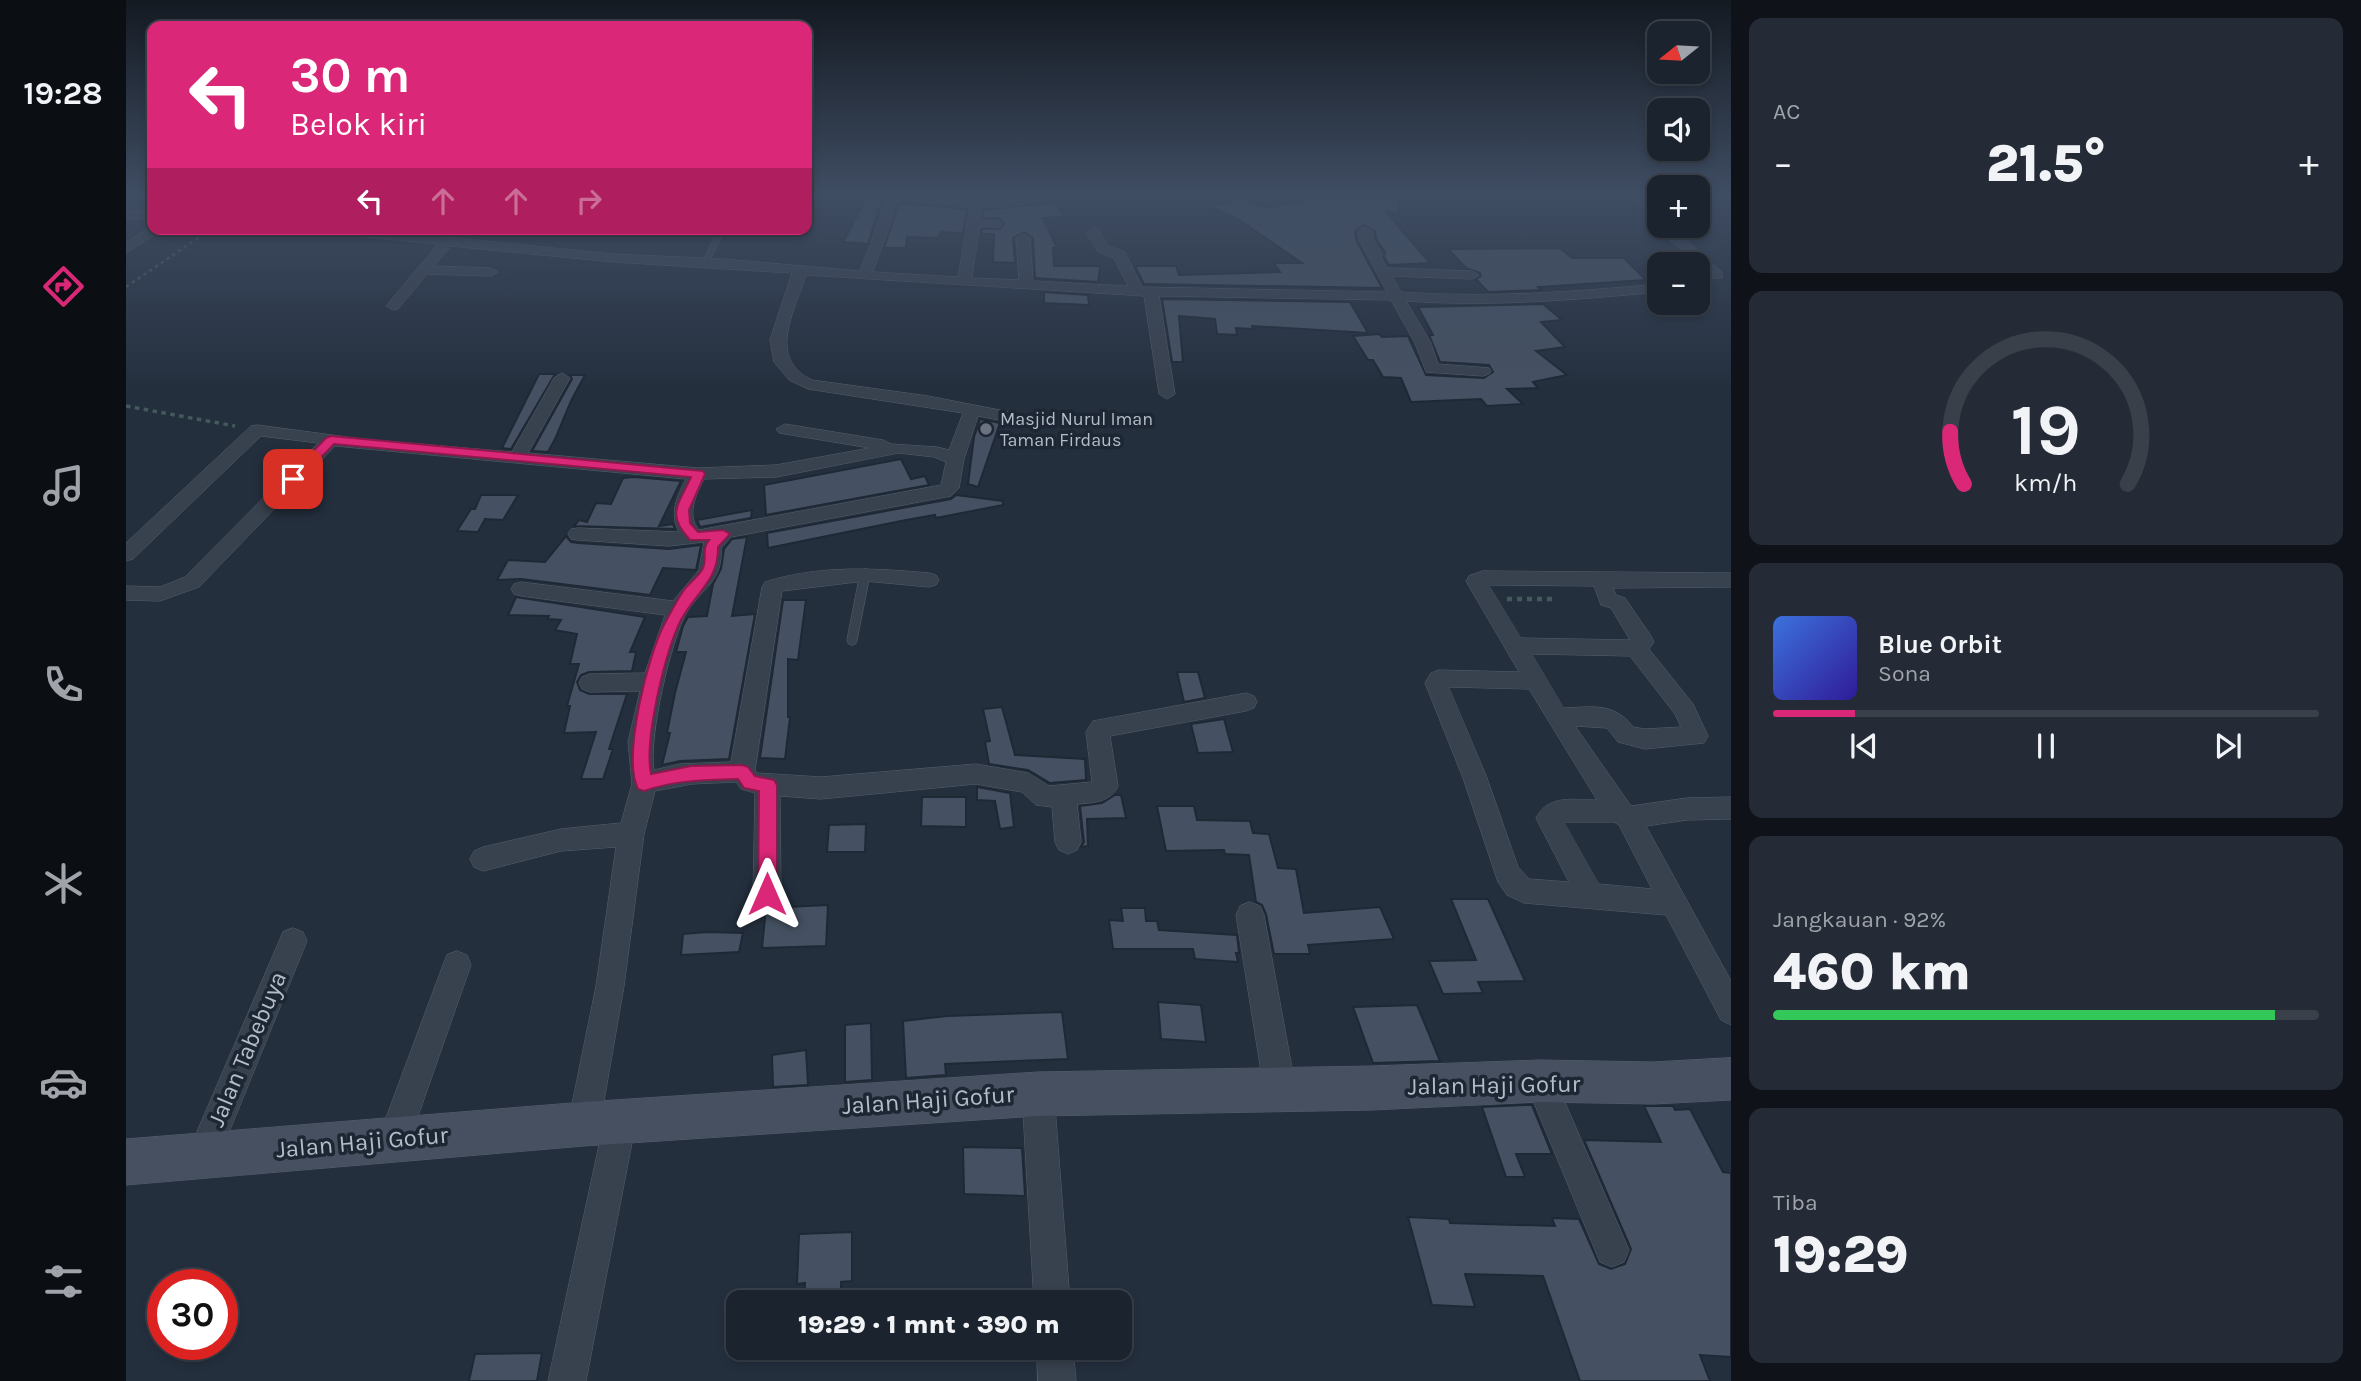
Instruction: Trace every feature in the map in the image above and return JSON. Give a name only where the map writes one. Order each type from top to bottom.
[{"type":"street","points":[[393,306],[433,259]]},
{"type":"street","points":[[641,259],[865,276],[1265,295],[1398,296],[1457,300],[1527,299],[1647,290]]},
{"type":"street","points":[[865,276],[871,259]]},
{"type":"street","points":[[964,281],[967,259]]},
{"type":"street","points":[[1024,259],[1026,283]]},
{"type":"street","points":[[1122,259],[1144,291],[1167,394]]},
{"type":"street","points":[[1376,259],[1423,343],[1432,369],[1483,371]]},
{"type":"street","points":[[1706,259],[1724,274]]},
{"type":"street","points":[[1384,272],[1466,274],[1453,260]]},
{"type":"street","points":[[424,270],[491,272]]},
{"type":"street","points":[[800,271],[778,340],[780,360],[786,370],[808,384],[1025,420]]},
{"type":"street","points":[[517,458],[562,378]]},
{"type":"street","points":[[578,534],[695,537],[723,534],[944,492],[950,488],[955,459],[972,410]]},
{"type":"street","points":[[785,429],[937,452],[955,459]]},
{"type":"street","points":[[126,554],[257,430],[331,440],[698,474],[776,471],[900,448]]},
{"type":"street","points":[[126,593],[162,596],[192,582],[331,440]]},
{"type":"street","points":[[695,537],[685,529],[681,515],[698,474]]},
{"type":"street","points":[[567,1381],[602,1123],[610,986],[631,834],[644,784],[640,742],[662,649],[678,609],[712,564],[711,546],[723,534]]},
{"type":"street","points":[[929,580],[865,574],[791,581],[772,587],[742,772],[750,782],[821,788],[976,774],[1028,783],[1045,797],[1096,792],[1106,786],[1098,732],[1101,728],[1246,702]]},
{"type":"street","points":[[1731,580],[1607,589],[1478,579],[1476,585],[1558,717],[1623,814],[1731,1010]]},
{"type":"street","points":[[521,589],[678,609]]},
{"type":"street","points":[[1515,646],[1636,648],[1643,642],[1607,589]]},
{"type":"street","points":[[1558,717],[1597,716],[1615,720],[1626,735],[1645,739],[1696,736],[1685,710],[1636,648]]},
{"type":"street","points":[[1538,681],[1449,678],[1439,679],[1436,683],[1475,778],[1511,880],[1524,891],[1672,902]]},
{"type":"street","points":[[590,683],[654,682]]},
{"type":"street","points":[[644,784],[661,777],[742,772]]},
{"type":"street","points":[[767,894],[768,785]]},
{"type":"street","points":[[1064,795],[1068,842]]},
{"type":"street","points":[[1590,895],[1549,818],[1556,811],[1623,814],[1731,807]]},
{"type":"street","points":[[483,859],[561,841],[631,834]]},
{"type":"street","points":[[1250,915],[1280,1090]]},
{"type":"street","name":"Jalan Tabebuya","points":[[202,1157],[293,942]]},
{"type":"street","points":[[394,1139],[457,965]]},
{"type":"street","name":"Jalan Haji Gofur","points":[[126,1162],[602,1123],[1038,1094],[1280,1090],[1540,1081],[1653,1083],[1731,1079]]},
{"type":"street","points":[[1540,1081],[1612,1250]]},
{"type":"street","points":[[1038,1094],[1051,1290]]},
{"type":"street","points":[[1056,1360],[1057,1381]]},
{"type":"lane","points":[[852,640],[865,574]]},
{"type":"path","points":[[126,287],[166,259]]},
{"type":"path","points":[[126,406],[257,430]]},
{"type":"path","points":[[1486,599],[1607,589]]},
{"type":"building","points":[[993,259],[1015,259],[1015,263],[993,262]]},
{"type":"building","points":[[1034,259],[1054,259],[1054,266],[1100,266],[1098,282],[1035,278]]},
{"type":"building","points":[[1297,259],[1367,259],[1382,288],[1144,284],[1135,266],[1176,266],[1179,275],[1280,272],[1274,263],[1302,263]]},
{"type":"building","points":[[1386,259],[1427,259],[1430,263],[1389,265]]},
{"type":"building","points":[[1458,259],[1625,259],[1646,280],[1488,292],[1476,279],[1481,276],[1480,273],[1466,268]]},
{"type":"building","points":[[1044,292],[1088,295],[1089,305],[1044,303]]},
{"type":"building","points":[[1162,299],[1350,302],[1368,333],[1252,326],[1253,329],[1236,328],[1237,335],[1217,334],[1215,319],[1179,316],[1183,362],[1172,362]]},
{"type":"building","points":[[1543,304],[1562,320],[1541,322],[1565,347],[1536,351],[1567,375],[1533,382],[1538,388],[1507,389],[1523,404],[1487,406],[1481,399],[1411,402],[1401,378],[1383,377],[1353,336],[1408,336],[1426,375],[1484,378],[1493,372],[1489,365],[1440,362],[1429,335],[1433,335],[1418,307]]},
{"type":"building","points":[[539,374],[555,374],[511,449],[502,448]]},
{"type":"building","points":[[570,375],[585,375],[556,437],[548,452],[532,451],[572,379]]},
{"type":"building","points":[[980,419],[1000,423],[978,487],[968,484],[974,437]]},
{"type":"building","points":[[901,459],[911,479],[925,476],[929,485],[766,515],[764,485]]},
{"type":"building","points":[[623,478],[681,481],[659,526],[673,524],[675,529],[574,526],[579,520],[587,522],[596,503],[611,504]]},
{"type":"building","points":[[481,495],[518,495],[503,520],[485,519],[478,532],[457,531],[471,509],[475,509]]},
{"type":"building","points":[[956,495],[1003,501],[1003,505],[936,518],[935,515],[906,520],[768,548],[767,533],[951,499]]},
{"type":"building","points":[[752,510],[751,518],[700,527],[697,520]]},
{"type":"building","points":[[566,536],[571,542],[578,543],[669,549],[701,545],[696,570],[663,568],[650,595],[521,579],[497,580],[508,560],[545,562]]},
{"type":"building","points":[[747,537],[732,616],[755,614],[729,759],[680,761],[662,765],[670,733],[667,733],[675,693],[686,652],[676,652],[683,626],[688,617],[707,616],[724,549],[732,539]]},
{"type":"building","points":[[516,597],[645,617],[630,652],[636,652],[632,671],[589,672],[581,675],[577,682],[580,690],[589,694],[627,694],[609,749],[613,749],[603,779],[581,779],[596,732],[564,733],[570,706],[567,706],[579,664],[570,664],[577,634],[555,630],[561,620],[547,619],[549,616],[508,615]]},
{"type":"building","points":[[783,600],[806,600],[798,660],[788,659],[790,717],[785,759],[760,758]]},
{"type":"building","points":[[1177,672],[1198,672],[1205,698],[1184,702]]},
{"type":"building","points":[[1002,707],[1015,755],[1085,759],[1086,780],[1050,783],[1028,770],[989,764],[985,742],[990,741],[983,709]]},
{"type":"building","points":[[1224,719],[1233,752],[1198,753],[1191,724]]},
{"type":"building","points":[[977,787],[1010,793],[1014,827],[1000,829],[995,801],[977,800]]},
{"type":"building","points":[[1115,795],[1121,795],[1126,818],[1087,819],[1088,846],[1081,847],[1084,842],[1080,806],[1102,803]]},
{"type":"building","points":[[922,797],[966,797],[966,827],[921,826]]},
{"type":"building","points":[[1157,806],[1194,806],[1197,820],[1250,821],[1253,833],[1269,834],[1278,868],[1296,869],[1304,913],[1380,907],[1394,939],[1308,945],[1310,954],[1274,954],[1266,914],[1262,905],[1256,902],[1249,855],[1225,854],[1224,850],[1166,851]]},
{"type":"building","points":[[866,824],[865,852],[827,852],[829,825]]},
{"type":"building","points":[[1451,899],[1488,899],[1525,981],[1478,982],[1483,993],[1443,994],[1429,961],[1476,960]]},
{"type":"building","points":[[828,905],[826,946],[762,948],[766,908]]},
{"type":"building","points":[[1121,908],[1145,908],[1146,921],[1157,921],[1159,930],[1237,935],[1238,962],[1195,959],[1193,949],[1113,949],[1109,920],[1123,921]]},
{"type":"building","points":[[743,933],[739,952],[681,955],[683,934]]},
{"type":"building","points":[[1158,1002],[1201,1005],[1206,1042],[1161,1039]]},
{"type":"building","points":[[1417,1005],[1440,1061],[1373,1063],[1353,1007]]},
{"type":"building","points":[[1062,1012],[1068,1059],[945,1064],[946,1075],[906,1078],[903,1021],[947,1016]]},
{"type":"building","points":[[871,1023],[872,1080],[845,1082],[845,1025]]},
{"type":"building","points":[[806,1050],[808,1085],[773,1087],[772,1055]]},
{"type":"building","points":[[1532,1105],[1552,1154],[1516,1154],[1525,1177],[1506,1177],[1482,1107]]},
{"type":"building","points":[[1644,1106],[1690,1109],[1723,1172],[1731,1173],[1731,1357],[1700,1355],[1710,1381],[1580,1381],[1543,1276],[1465,1274],[1475,1307],[1432,1305],[1408,1217],[1449,1219],[1450,1223],[1555,1226],[1552,1218],[1579,1219],[1599,1264],[1611,1269],[1625,1264],[1631,1249],[1584,1140],[1661,1142]]},
{"type":"building","points":[[963,1147],[1022,1148],[1025,1196],[964,1194]]},
{"type":"building","points":[[852,1232],[852,1281],[841,1282],[841,1290],[805,1290],[805,1283],[797,1284],[799,1234]]},
{"type":"building","points":[[542,1353],[537,1381],[469,1381],[475,1354]]},
{"type":"place","name":"Masjid Nurul Iman Taman Firdaus","points":[[986,429]]},
{"type":"route","points":[[293,479],[331,440],[698,474],[682,510],[681,520],[695,537],[723,534],[711,546],[712,564],[707,573],[678,609],[670,627],[645,712],[640,762],[644,784],[661,777],[691,773],[742,772],[750,782],[768,785],[767,894]]}]
